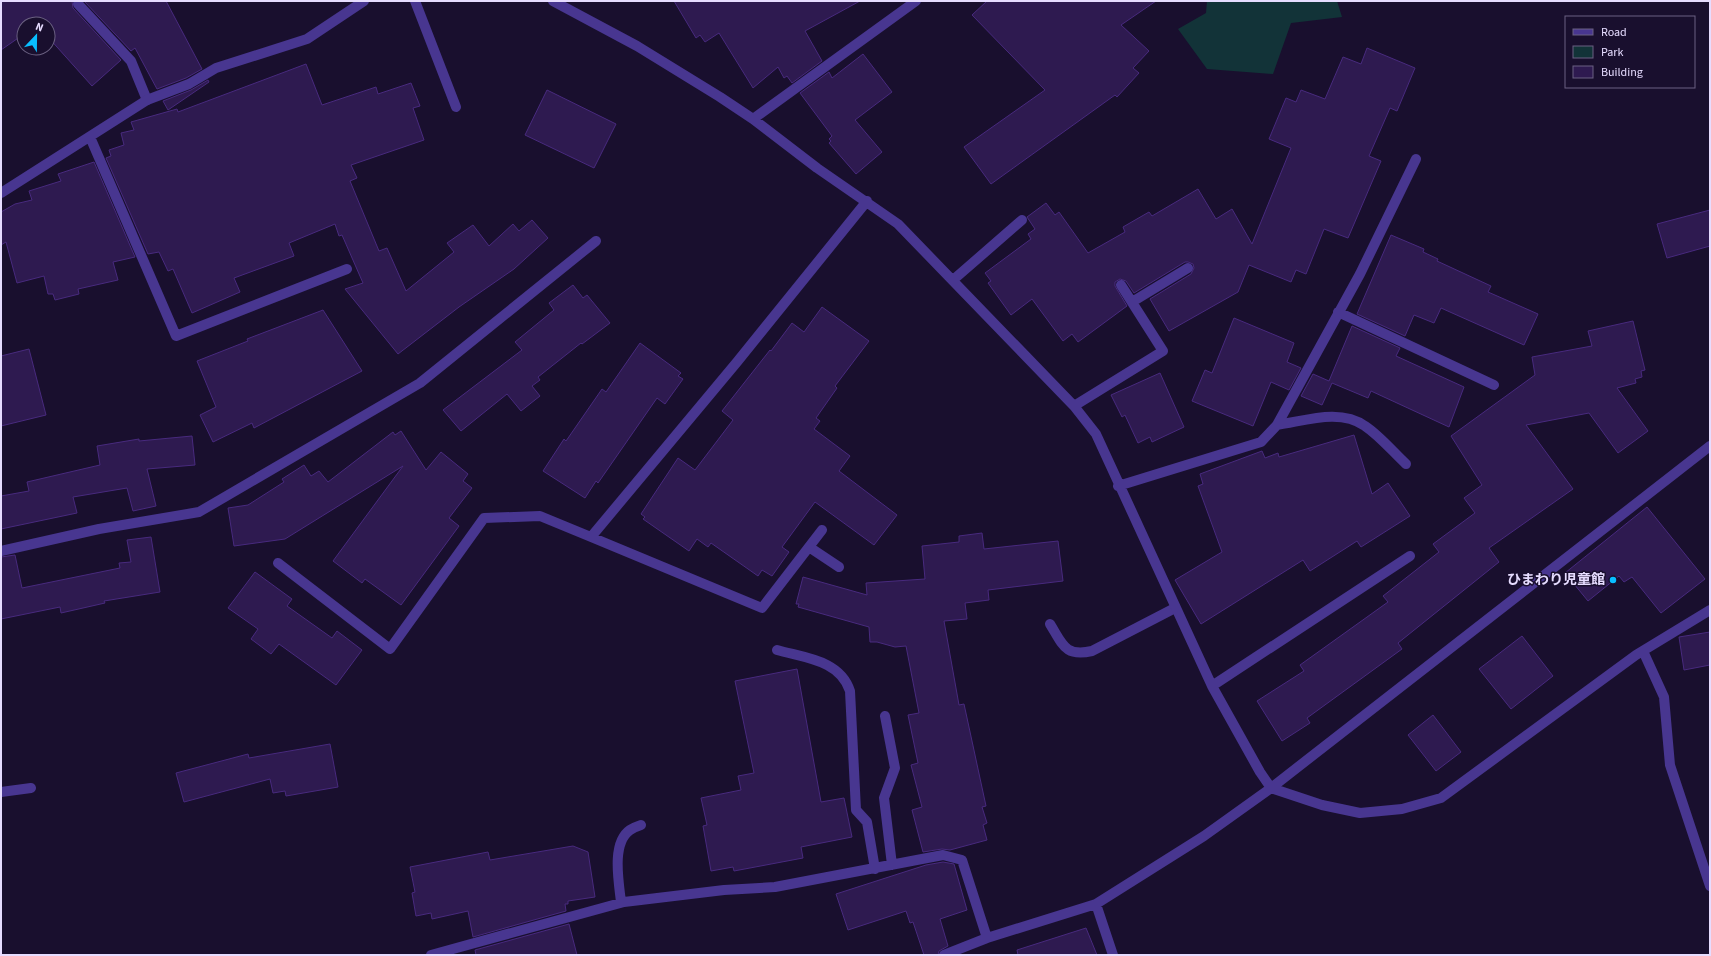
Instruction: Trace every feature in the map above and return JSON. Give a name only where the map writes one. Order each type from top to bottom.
[{"type":"street","points":[[1,193],[147,100],[189,84],[216,68],[307,39],[364,1]]},
{"type":"street","points":[[414,1],[456,107]]},
{"type":"street","points":[[553,1],[637,46],[754,119],[817,168],[867,201],[898,224],[1074,406],[1096,434],[1118,486],[1212,686],[1260,772],[1272,788],[1322,805],[1360,813],[1402,809],[1441,798],[1643,651],[1710,610]]},
{"type":"street","points":[[754,119],[916,1]]},
{"type":"street","points":[[78,4],[131,61],[147,100]]},
{"type":"street","points":[[90,137],[176,336],[347,269]]},
{"type":"street","points":[[1118,486],[1261,442],[1277,425],[1360,274],[1416,159]]},
{"type":"street","points":[[591,537],[737,362],[867,201]]},
{"type":"street","points":[[952,280],[1022,220]]},
{"type":"street","points":[[1,551],[100,529],[199,512],[420,383],[596,241]]},
{"type":"street","points":[[1132,302],[1188,268]]},
{"type":"street","points":[[1074,406],[1163,351],[1121,285]]},
{"type":"street","points":[[1338,312],[1494,385]]},
{"type":"street","points":[[1277,425],[1337,416],[1352,419],[1366,426],[1406,464]]},
{"type":"street","points":[[944,955],[988,938],[1096,904],[1204,836],[1272,788],[1710,446]]},
{"type":"street","points":[[278,563],[390,649],[484,518],[540,516],[762,608],[822,530]]},
{"type":"street","points":[[809,547],[839,567]]},
{"type":"street","points":[[1212,686],[1410,556]]},
{"type":"street","points":[[1050,624],[1068,649],[1079,654],[1092,651],[1175,608]]},
{"type":"street","points":[[778,650],[821,662],[834,668],[843,675],[847,683],[850,691],[856,810],[867,822],[875,869]]},
{"type":"street","points":[[1643,651],[1664,697],[1670,765],[1710,886]]},
{"type":"street","points":[[885,716],[895,768],[884,798],[892,865]]},
{"type":"street","points":[[1,792],[31,788]]},
{"type":"street","points":[[621,902],[617,874],[618,857],[622,842],[629,830],[642,825]]},
{"type":"street","points":[[431,955],[621,902],[724,890],[775,887],[943,855],[962,860],[988,938]]},
{"type":"street","points":[[1096,904],[1113,955]]},
{"type":"green space","points":[[1207,1],[1337,1],[1342,17],[1291,23],[1273,74],[1207,69],[1178,29],[1206,13]]},
{"type":"building","points":[[1,1],[72,1],[73,8],[121,60],[92,86],[56,46],[56,16],[16,16],[16,40],[1,50]]},
{"type":"building","points":[[84,1],[166,1],[202,69],[186,78],[157,89],[135,48],[131,51]]},
{"type":"building","points":[[674,1],[860,1],[805,31],[822,61],[792,83],[787,76],[784,78],[778,67],[753,88],[719,33],[705,42],[700,35],[696,38]]},
{"type":"building","points":[[987,1],[1156,1],[1121,25],[1149,51],[1133,68],[1139,73],[1117,97],[1115,95],[991,184],[964,147],[1045,90],[972,15]]},
{"type":"building","points":[[1367,48],[1415,68],[1397,111],[1390,108],[1369,156],[1381,161],[1348,238],[1324,229],[1306,274],[1296,270],[1291,282],[1249,265],[1238,292],[1169,331],[1150,299],[1191,274],[1194,268],[1193,264],[1185,262],[1134,293],[1126,281],[1120,279],[1115,282],[1115,286],[1127,306],[1078,342],[1072,334],[1063,341],[1032,299],[1011,315],[988,283],[991,281],[985,273],[1031,239],[1028,234],[1035,229],[1027,217],[1046,203],[1055,215],[1059,212],[1088,253],[1125,232],[1123,227],[1149,212],[1152,216],[1198,189],[1216,219],[1232,209],[1252,244],[1291,148],[1269,139],[1286,98],[1296,102],[1301,90],[1325,99],[1343,57],[1361,64]]},
{"type":"building","points":[[863,54],[892,92],[855,120],[882,152],[856,174],[829,143],[831,141],[829,139],[832,136],[800,93],[829,72],[832,78]]},
{"type":"building","points":[[306,64],[322,105],[376,87],[378,94],[411,83],[420,106],[413,108],[424,140],[351,165],[357,178],[350,181],[379,251],[387,248],[406,291],[454,252],[447,243],[473,225],[489,246],[513,224],[519,231],[532,220],[548,238],[514,269],[459,307],[398,354],[345,289],[363,283],[342,235],[339,236],[335,224],[289,243],[294,256],[234,278],[240,292],[192,313],[173,269],[168,271],[159,252],[148,254],[106,158],[111,156],[109,150],[124,145],[121,133],[134,130],[131,122],[177,109],[178,112]]},
{"type":"building","points":[[208,80],[209,82],[168,110],[163,101],[191,90]]},
{"type":"building","points":[[547,90],[616,124],[594,168],[525,135]]},
{"type":"building","points":[[94,162],[135,257],[113,262],[118,280],[78,289],[79,294],[55,300],[53,294],[48,294],[44,276],[17,283],[6,242],[1,245],[1,212],[15,204],[32,200],[29,191],[61,181],[58,174]]},
{"type":"building","points":[[1710,210],[1710,246],[1667,258],[1657,224]]},
{"type":"building","points":[[1391,235],[1424,249],[1423,252],[1438,259],[1437,261],[1491,286],[1488,292],[1538,314],[1524,345],[1441,308],[1434,323],[1414,315],[1405,336],[1357,314]]},
{"type":"building","points":[[573,285],[583,298],[587,295],[610,323],[582,344],[581,343],[538,377],[540,380],[532,386],[540,396],[521,411],[507,394],[461,431],[443,410],[522,350],[515,342],[554,310],[549,303]]},
{"type":"building","points":[[822,307],[869,341],[835,386],[837,388],[816,418],[820,421],[814,429],[850,456],[839,471],[897,515],[874,545],[815,502],[782,547],[789,552],[772,576],[762,570],[758,576],[711,543],[708,547],[697,539],[689,551],[643,519],[645,517],[641,514],[678,458],[695,470],[733,420],[722,411],[792,323],[804,332]]},
{"type":"building","points":[[323,310],[362,371],[254,428],[252,423],[213,442],[200,415],[216,407],[197,361],[248,341],[247,339]]},
{"type":"building","points":[[1234,318],[1294,343],[1287,362],[1301,368],[1289,390],[1271,382],[1253,426],[1192,401],[1205,370],[1212,373]]},
{"type":"building","points":[[1633,321],[1645,370],[1641,371],[1642,377],[1635,379],[1636,383],[1617,388],[1648,431],[1618,453],[1589,413],[1526,425],[1573,489],[1489,548],[1499,562],[1398,643],[1402,649],[1307,718],[1310,723],[1282,741],[1257,701],[1304,671],[1300,665],[1388,602],[1383,596],[1439,552],[1433,544],[1475,513],[1464,498],[1482,485],[1451,436],[1535,375],[1532,357],[1592,346],[1588,331]]},
{"type":"building","points":[[1352,326],[1400,348],[1396,356],[1464,387],[1449,427],[1371,391],[1368,398],[1332,383],[1322,405],[1301,396],[1313,374],[1329,381]]},
{"type":"building","points":[[640,343],[681,373],[678,376],[683,379],[665,404],[657,398],[598,483],[596,481],[585,498],[543,471],[564,439],[566,441],[602,389],[606,392]]},
{"type":"building","points":[[29,349],[46,415],[1,426],[1,356]]},
{"type":"building","points":[[1160,373],[1184,427],[1152,442],[1150,437],[1138,443],[1125,415],[1122,417],[1111,395]]},
{"type":"building","points":[[401,431],[426,470],[441,452],[468,474],[463,481],[472,488],[449,518],[459,526],[401,605],[365,579],[362,583],[333,561],[403,466],[285,539],[234,546],[228,508],[248,505],[284,482],[282,479],[304,465],[311,476],[319,471],[328,482],[393,432],[395,435]]},
{"type":"building","points":[[1354,435],[1372,494],[1388,483],[1410,516],[1361,547],[1357,541],[1310,571],[1303,560],[1201,624],[1175,580],[1222,552],[1198,486],[1203,484],[1200,474],[1262,451],[1265,458],[1278,453],[1279,457]]},
{"type":"building","points":[[192,436],[195,465],[147,469],[156,506],[133,511],[127,488],[73,497],[77,513],[1,529],[1,496],[29,491],[27,482],[100,465],[97,446],[139,439],[139,441]]},
{"type":"building","points":[[1647,507],[1705,579],[1661,613],[1632,577],[1624,582],[1619,576],[1588,601],[1565,573]]},
{"type":"building","points":[[982,533],[984,549],[1058,541],[1063,581],[988,590],[989,600],[965,603],[967,619],[944,621],[959,705],[964,704],[986,806],[982,807],[987,823],[983,825],[987,840],[950,850],[942,849],[923,852],[912,810],[922,807],[911,765],[918,763],[908,715],[919,713],[906,646],[895,647],[877,642],[870,642],[869,627],[798,607],[799,604],[796,604],[803,577],[867,595],[866,583],[925,579],[922,546],[959,542],[959,536]]},
{"type":"building","points":[[151,537],[160,592],[104,601],[105,603],[61,613],[60,607],[1,619],[1,557],[15,555],[22,588],[120,568],[119,563],[131,562],[127,540]]},
{"type":"building","points":[[255,572],[292,599],[287,606],[332,638],[337,631],[362,650],[336,685],[279,644],[271,654],[251,639],[258,629],[228,608]]},
{"type":"building","points":[[1710,632],[1710,665],[1684,670],[1679,637]]},
{"type":"building","points":[[1522,636],[1553,676],[1511,709],[1479,669]]},
{"type":"building","points":[[797,669],[821,802],[844,798],[852,837],[801,847],[803,858],[734,871],[733,867],[711,871],[703,826],[707,825],[701,798],[741,790],[738,776],[754,773],[735,681]]},
{"type":"building","points":[[1433,715],[1461,752],[1436,771],[1408,735]]},
{"type":"building","points":[[330,744],[338,787],[286,796],[285,791],[273,793],[270,779],[184,802],[176,773],[248,754],[249,758]]},
{"type":"building","points":[[573,846],[588,852],[595,897],[568,901],[568,904],[565,904],[566,911],[473,937],[468,911],[432,919],[431,913],[416,916],[412,893],[415,892],[410,867],[488,852],[490,860]]},
{"type":"building","points":[[943,862],[954,864],[967,910],[940,919],[948,946],[939,951],[938,955],[924,955],[913,922],[910,923],[906,911],[848,930],[836,894],[926,865]]},
{"type":"building","points":[[569,924],[577,955],[476,955],[475,950]]},
{"type":"building","points":[[1086,928],[1097,955],[1018,955],[1017,950]]},
{"type":"place","name":"ひまわり児童館","points":[[1613,580]]}]
